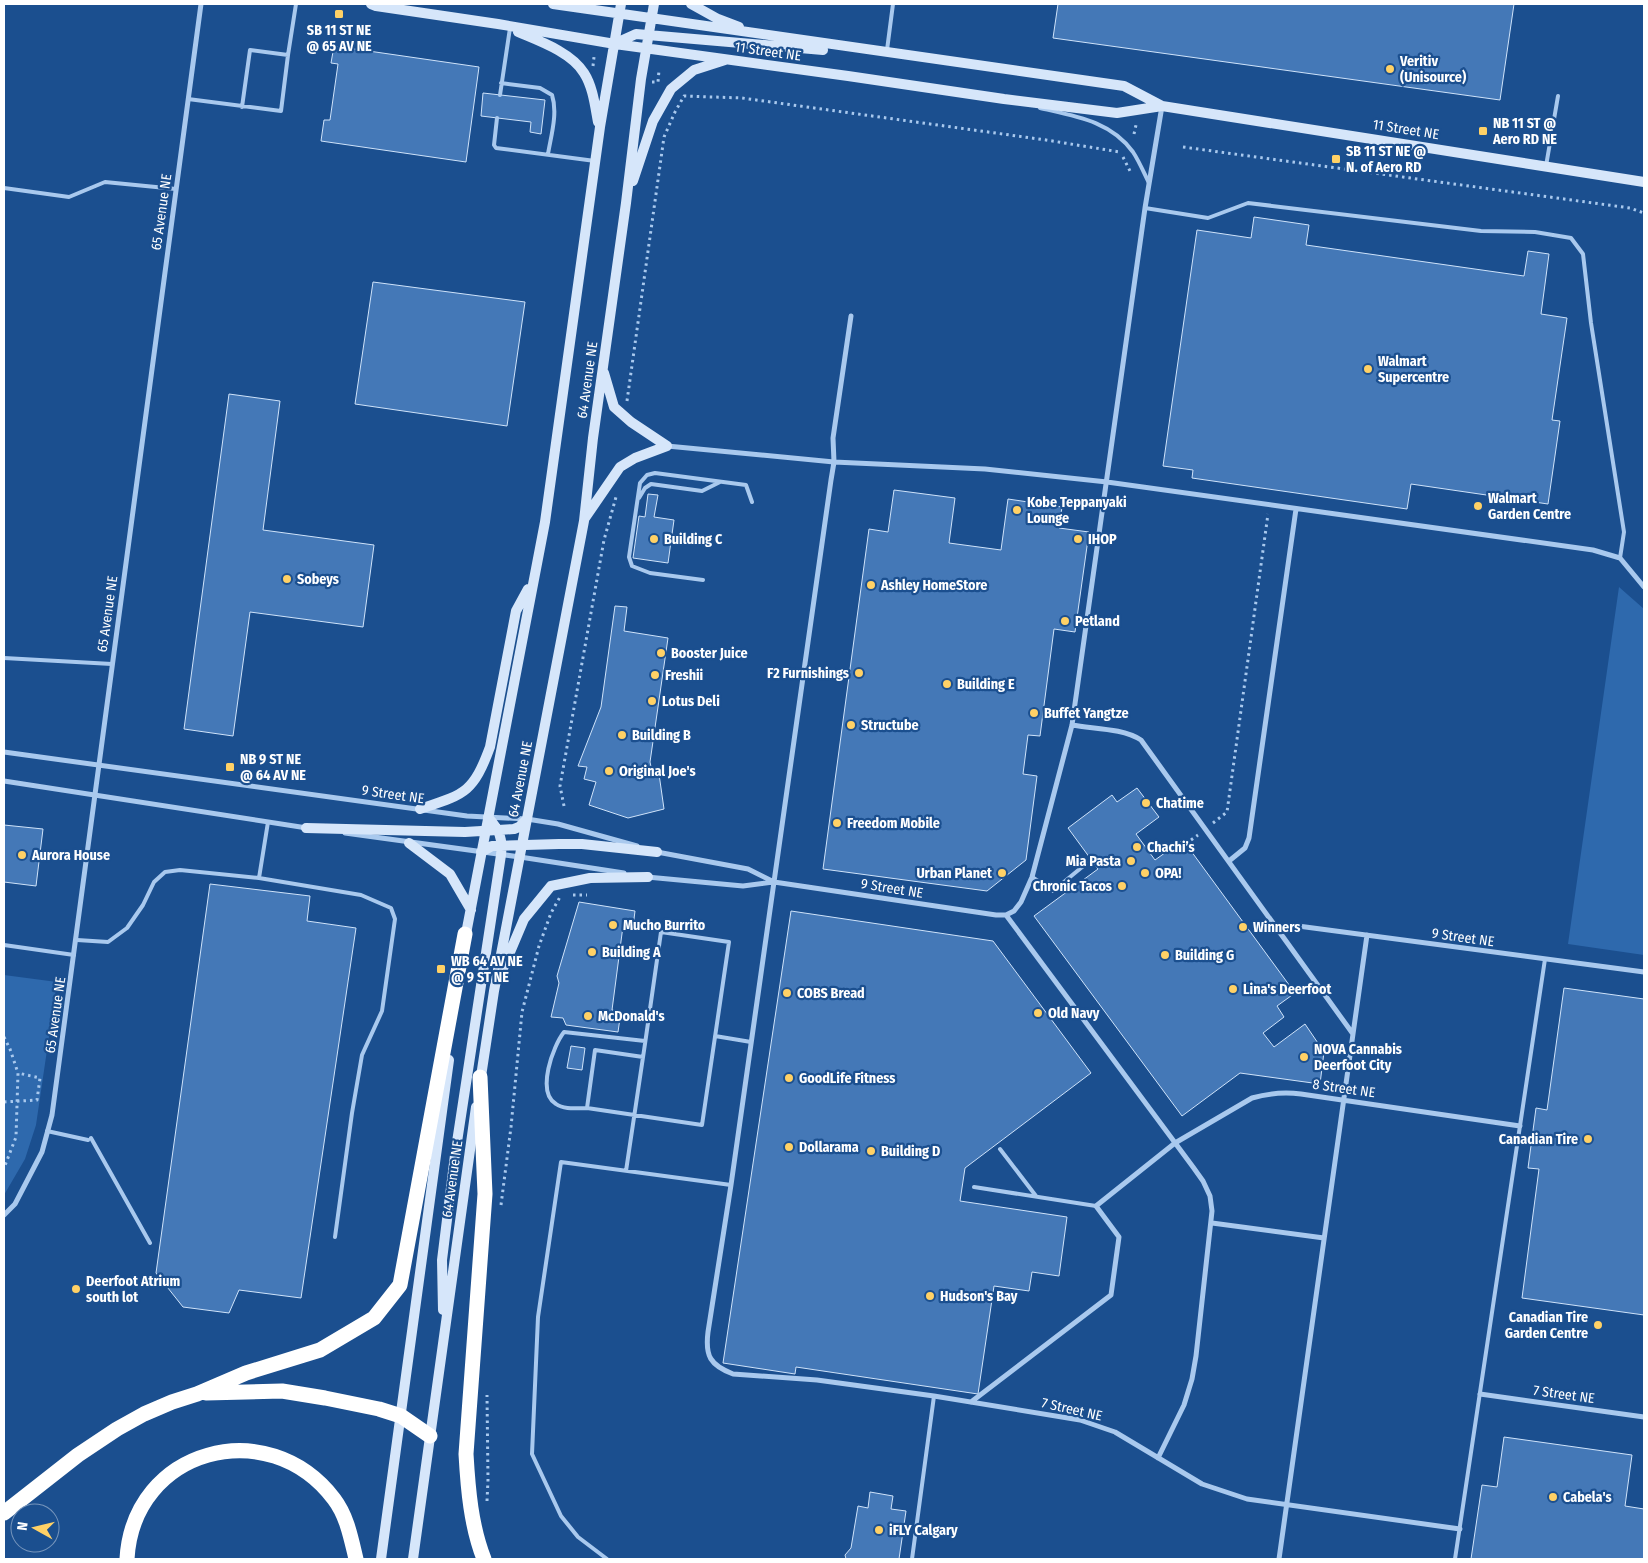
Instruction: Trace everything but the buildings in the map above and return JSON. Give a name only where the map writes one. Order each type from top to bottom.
[{"type":"highway","points":[[4,1514],[78,1456],[117,1429],[165,1405],[197,1394],[246,1373],[320,1350],[374,1318],[400,1285],[465,934]]},
{"type":"highway","points":[[480,1077],[485,1194],[466,1454],[472,1515],[484,1559]]},
{"type":"highway","points":[[197,1394],[282,1391],[334,1400],[379,1409],[401,1416],[430,1436]]},
{"type":"highway","points":[[127,1559],[132,1531],[139,1514],[155,1489],[165,1478],[186,1463],[198,1458],[238,1450],[253,1450],[283,1458],[298,1466],[316,1480],[335,1500],[344,1518],[356,1559]]},
{"type":"street","name":"65 Avenue NE","points":[[4,1215],[15,1204],[42,1152],[52,1115],[201,4]]},
{"type":"street","name":"11 Street NE","points":[[371,4],[615,44],[1004,99],[1117,113],[1162,106],[1644,182]]},
{"type":"street","name":"11 Street NE","points":[[555,4],[620,9],[652,19],[1124,86],[1162,106]]},
{"type":"street","name":"64 Avenue NE","points":[[413,1559],[480,1077],[494,991],[584,521],[641,79],[654,4]]},
{"type":"street","points":[[692,4],[718,19],[758,34]]},
{"type":"street","name":"64 Avenue NE","points":[[381,1559],[465,934],[545,522],[595,161],[620,9]]},
{"type":"street","points":[[498,24],[552,46],[577,64],[584,72],[590,87],[600,127]]},
{"type":"street","points":[[615,44],[636,34],[650,34],[664,35],[670,38],[917,57]]},
{"type":"street","points":[[626,204],[653,121],[672,88],[694,70],[728,59]]},
{"type":"street","points":[[1158,1458],[1178,1420],[1192,1379],[1212,1223],[1210,1196],[1203,1181],[1006,915],[1014,911],[1021,902],[1032,877],[1072,726],[1145,208],[1162,106]]},
{"type":"street","points":[[731,1185],[834,462],[832,438],[851,316]]},
{"type":"street","points":[[603,369],[614,407],[631,422],[667,446]]},
{"type":"street","points":[[584,521],[620,467],[635,458],[667,446],[834,462],[985,469],[1107,482],[1593,550],[1620,558],[1644,587]]},
{"type":"street","points":[[1229,861],[1245,848],[1248,838],[1296,509]]},
{"type":"street","points":[[420,809],[456,797],[473,783],[483,765],[490,747],[516,611],[533,579]]},
{"type":"street","points":[[1072,726],[1123,732],[1141,740],[1353,1034]]},
{"type":"street","name":"9 Street NE","points":[[4,752],[420,809],[488,817],[527,819],[563,825],[657,852],[748,869],[774,882]]},
{"type":"street","points":[[4,782],[306,828],[481,852],[492,846],[502,850],[522,844],[582,844],[657,852]]},
{"type":"street","points":[[443,1343],[442,1260],[502,850],[498,830],[488,817]]},
{"type":"street","points":[[306,828],[465,832],[514,829],[527,819]]},
{"type":"street","points":[[409,843],[450,874],[471,910]]},
{"type":"street","name":"9 Street NE","points":[[502,850],[520,857],[648,877],[743,886],[774,882],[1006,915]]},
{"type":"street","points":[[494,991],[524,919],[551,886],[590,878],[648,877]]},
{"type":"street","name":"9 Street NE","points":[[1279,932],[1288,927],[1298,926],[1644,972]]},
{"type":"street","points":[[1279,1559],[1366,935]]},
{"type":"street","name":"8 Street NE","points":[[1096,1206],[1175,1143],[1252,1098],[1265,1094],[1291,1093],[1520,1126]]},
{"type":"street","name":"7 Street NE","points":[[731,1185],[706,1343],[708,1356],[722,1370],[745,1376],[817,1380],[1053,1415],[1094,1424],[1114,1432],[1202,1484],[1224,1493],[1246,1499],[1460,1529]]},
{"type":"street","points":[[971,1402],[1111,1295],[1119,1237],[1096,1206]]},
{"type":"street","points":[[1212,1223],[1324,1238]]},
{"type":"street","name":"7 Street NE","points":[[1480,1394],[1644,1417]]},
{"type":"lane","points":[[188,100],[280,111],[296,4]]},
{"type":"lane","points":[[886,52],[893,4]]},
{"type":"lane","points":[[500,95],[510,28]]},
{"type":"lane","points":[[242,106],[250,50],[288,56]]},
{"type":"lane","points":[[501,83],[540,88],[552,95],[554,107],[553,122],[548,154]]},
{"type":"lane","points":[[1546,166],[1558,96]]},
{"type":"lane","points":[[1004,99],[1089,120],[1118,135],[1134,153],[1149,184]]},
{"type":"lane","points":[[497,118],[494,145],[496,148],[595,161]]},
{"type":"lane","points":[[4,188],[69,197],[105,182],[176,189]]},
{"type":"lane","points":[[1145,208],[1208,218],[1248,203],[1481,231],[1535,232],[1571,238],[1583,254],[1591,323],[1624,532],[1620,558]]},
{"type":"lane","points":[[703,580],[650,573],[632,566],[629,557],[640,484],[647,476],[655,473],[746,485],[752,502]]},
{"type":"lane","points":[[638,500],[645,488],[651,484],[702,491],[720,482]]},
{"type":"lane","points":[[4,658],[112,664]]},
{"type":"lane","points":[[259,878],[268,822]]},
{"type":"lane","points":[[1032,877],[1053,891],[1087,863]]},
{"type":"lane","points":[[76,940],[108,942],[127,928],[143,905],[154,882],[165,872],[180,870],[259,878],[361,895],[390,908],[395,919],[382,1011],[362,1055],[335,1237]]},
{"type":"lane","points":[[626,1171],[634,1114],[643,1057],[661,932],[729,942],[702,1125],[634,1114],[557,1106],[551,1100],[548,1091],[550,1064],[556,1043],[564,1032],[645,1042]]},
{"type":"lane","points":[[4,945],[74,955]]},
{"type":"lane","points":[[1455,1559],[1545,959]]},
{"type":"lane","points":[[715,1036],[751,1042]]},
{"type":"lane","points":[[587,1108],[595,1050],[643,1057]]},
{"type":"lane","points":[[47,1131],[90,1139],[150,1243]]},
{"type":"lane","points":[[1000,1149],[1036,1196]]},
{"type":"lane","points":[[607,1559],[578,1537],[561,1516],[532,1454],[538,1317],[560,1162],[731,1185]]},
{"type":"lane","points":[[974,1187],[1096,1206]]},
{"type":"lane","points":[[912,1559],[934,1396]]},
{"type":"path","points":[[649,81],[658,82],[659,70]]},
{"type":"path","points":[[627,401],[664,137],[684,96],[742,98],[1119,151],[1126,163],[1129,174]]},
{"type":"path","points":[[1134,134],[1136,125]]},
{"type":"path","points":[[1183,147],[1630,208],[1644,213]]},
{"type":"path","points":[[564,806],[560,786],[604,540],[617,493]]},
{"type":"path","points":[[1191,840],[1227,812],[1269,505]]},
{"type":"path","points":[[500,1212],[511,1127],[522,1012],[539,946],[551,912],[561,896]]},
{"type":"path","points":[[4,1037],[18,1073],[16,1137],[4,1168]]},
{"type":"path","points":[[4,1102],[37,1100],[40,1078],[18,1073]]},
{"type":"path","points":[[486,1504],[488,1480],[487,1390]]},
{"type":"shaded area","points":[[1619,587],[1644,609],[1644,955],[1568,944]]},
{"type":"shaded area","points":[[4,975],[57,982],[36,1125],[25,1159],[4,1195]]},
{"type":"place","name":"SB 11 ST NE @ 65 AV NE","points":[[339,14]]},
{"type":"place","name":"Veritiv (Unisource)","points":[[1390,69]]},
{"type":"place","name":"NB 11 ST @ Aero RD NE","points":[[1483,131]]},
{"type":"place","name":"SB 11 ST NE @ N. of Aero RD","points":[[1336,159]]},
{"type":"place","name":"Walmart Supercentre","points":[[1368,369]]},
{"type":"place","name":"Walmart Garden Centre","points":[[1478,506]]},
{"type":"place","name":"Kobe Teppanyaki Lounge","points":[[1017,510]]},
{"type":"place","name":"Building C","points":[[654,539]]},
{"type":"place","name":"IHOP","points":[[1078,539]]},
{"type":"place","name":"Sobeys","points":[[287,579]]},
{"type":"place","name":"Ashley HomeStore","points":[[871,585]]},
{"type":"place","name":"Petland","points":[[1065,621]]},
{"type":"place","name":"Booster Juice","points":[[661,653]]},
{"type":"place","name":"F2 Furnishings","points":[[859,673]]},
{"type":"place","name":"Freshii","points":[[655,675]]},
{"type":"place","name":"Building E","points":[[947,684]]},
{"type":"place","name":"Lotus Deli","points":[[652,701]]},
{"type":"place","name":"Buffet Yangtze","points":[[1034,713]]},
{"type":"place","name":"Structube","points":[[851,725]]},
{"type":"place","name":"Building B","points":[[622,735]]},
{"type":"place","name":"NB 9 ST NE @ 64 AV NE","points":[[230,767]]},
{"type":"place","name":"Original Joe's","points":[[609,771]]},
{"type":"place","name":"Chatime","points":[[1146,803]]},
{"type":"place","name":"Freedom Mobile","points":[[837,823]]},
{"type":"place","name":"Chachi’s","points":[[1137,847]]},
{"type":"place","name":"Aurora House","points":[[22,855]]},
{"type":"place","name":"Mia Pasta","points":[[1131,861]]},
{"type":"place","name":"Urban Planet","points":[[1002,873]]},
{"type":"place","name":"OPA!","points":[[1145,873]]},
{"type":"place","name":"Chronic Tacos","points":[[1122,886]]},
{"type":"place","name":"Mucho Burrito","points":[[613,925]]},
{"type":"place","name":"Winners","points":[[1243,927]]},
{"type":"place","name":"Building A","points":[[592,952]]},
{"type":"place","name":"Building G","points":[[1165,955]]},
{"type":"place","name":"WB 64 AV NE @ 9 ST NE","points":[[441,969]]},
{"type":"place","name":"Lina's Deerfoot","points":[[1233,989]]},
{"type":"place","name":"COBS Bread","points":[[787,993]]},
{"type":"place","name":"Old Navy","points":[[1038,1013]]},
{"type":"place","name":"McDonald's","points":[[588,1016]]},
{"type":"place","name":"NOVA Cannabis Deerfoot City","points":[[1304,1057]]},
{"type":"place","name":"GoodLife Fitness","points":[[789,1078]]},
{"type":"place","name":"Canadian Tire","points":[[1588,1139]]},
{"type":"place","name":"Dollarama","points":[[789,1147]]},
{"type":"place","name":"Building D","points":[[871,1151]]},
{"type":"place","name":"Deerfoot Atrium south lot","points":[[76,1289]]},
{"type":"place","name":"Hudson's Bay","points":[[930,1296]]},
{"type":"place","name":"Canadian Tire Garden Centre","points":[[1598,1325]]},
{"type":"place","name":"Cabela's","points":[[1553,1497]]},
{"type":"place","name":"iFLY Calgary","points":[[879,1530]]}]
